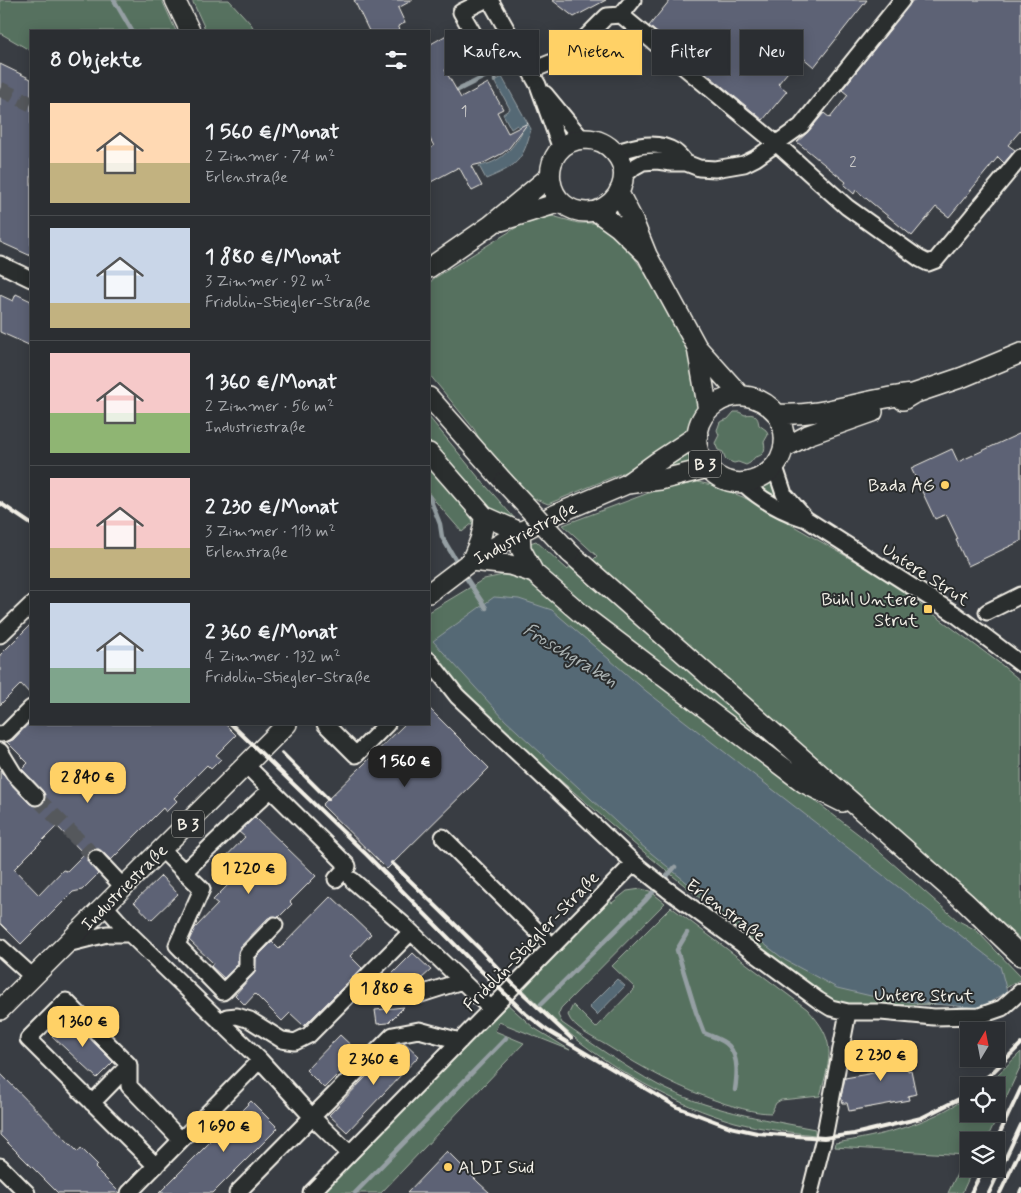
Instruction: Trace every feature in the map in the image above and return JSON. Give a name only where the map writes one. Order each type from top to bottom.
[{"type":"main road","points":[[175,0],[190,30]]},
{"type":"main road","points":[[621,185],[609,205],[588,213],[574,210],[561,202],[554,193],[550,176],[554,159],[561,149],[582,139],[604,143],[615,153],[622,164],[621,185],[647,255],[697,347],[740,395]]},
{"type":"main road","points":[[430,267],[491,225],[550,176]]},
{"type":"main road","points":[[491,225],[561,202]]},
{"type":"main road","points":[[596,211],[618,227],[647,255]]},
{"type":"main road","points":[[697,347],[708,410],[722,399],[740,395],[751,396],[761,400],[777,414],[784,430],[784,448],[781,458],[775,467]]},
{"type":"main road","points":[[784,448],[808,435],[895,404],[913,394],[963,377],[1021,353]]},
{"type":"main road","points":[[777,414],[804,414],[832,410],[893,396],[913,394]]},
{"type":"main road","points":[[430,398],[570,553],[965,902],[1021,956]]},
{"type":"main road","name":"B 3","points":[[708,410],[703,418],[698,435],[701,456],[708,468],[723,478],[743,483],[766,475],[775,467]]},
{"type":"main road","name":"B 3","points":[[627,484],[698,435]]},
{"type":"main road","points":[[430,454],[484,516],[520,532],[521,549],[534,573],[585,617],[804,783],[866,814]]},
{"type":"main road","name":"B 3","points":[[627,484],[660,480],[708,468]]},
{"type":"main road","name":"Industriestraße","points":[[430,592],[471,561],[520,532],[554,515],[627,484]]},
{"type":"main road","points":[[484,516],[483,531],[471,561],[510,565],[534,573]]},
{"type":"main road","name":"Industriestraße","points":[[0,1010],[246,765],[280,726]]},
{"type":"street","points":[[471,30],[461,12],[485,0]]},
{"type":"street","points":[[490,0],[507,30]]},
{"type":"street","points":[[620,15],[633,0]]},
{"type":"street","points":[[621,185],[634,167],[643,162],[657,160],[715,169],[728,166],[751,150],[777,144],[800,126],[902,0]]},
{"type":"street","points":[[539,67],[560,59],[573,50],[607,16],[620,15],[777,144],[847,207],[920,259],[928,262],[936,260],[1021,158]]},
{"type":"street","points":[[532,75],[538,85],[582,139]]},
{"type":"street","points":[[538,85],[561,149]]},
{"type":"street","points":[[615,153],[637,145],[659,146],[675,152],[686,163]]},
{"type":"street","points":[[0,264],[30,279]]},
{"type":"street","name":"Untere Strut","points":[[775,467],[784,494],[806,519]]},
{"type":"street","name":"Untere Strut","points":[[743,483],[786,513],[806,519],[955,614],[1021,664]]},
{"type":"street","points":[[987,612],[1021,596]]},
{"type":"street","points":[[0,635],[30,606]]},
{"type":"street","name":"Erlenstraße","points":[[430,661],[457,696],[634,863],[818,1000],[831,1008],[848,1012]]},
{"type":"street","name":"Erlenstraße","points":[[430,679],[457,696]]},
{"type":"street","points":[[0,734],[6,733],[30,709]]},
{"type":"street","points":[[326,725],[356,754],[386,725]]},
{"type":"street","points":[[0,751],[14,774],[36,797]]},
{"type":"street","points":[[246,765],[348,866],[336,879]]},
{"type":"street","points":[[184,872],[270,790]]},
{"type":"street","points":[[443,837],[552,946]]},
{"type":"street","points":[[162,850],[202,889],[177,945],[223,992],[247,968],[247,954],[275,925]]},
{"type":"street","points":[[96,858],[124,888]]},
{"type":"street","name":"Fridolin-Stiegler-Straße","points":[[311,1193],[634,863]]},
{"type":"street","points":[[352,880],[412,932],[492,1009]]},
{"type":"street","points":[[105,906],[130,934],[260,1060],[312,1117],[350,1153]]},
{"type":"street","points":[[220,1023],[227,1017],[237,1016],[250,1020],[282,1040],[295,1042],[309,1035],[412,932]]},
{"type":"street","name":"Industriestraße","points":[[67,944],[107,934],[130,934]]},
{"type":"street","points":[[0,947],[33,977]]},
{"type":"street","points":[[418,995],[462,981]]},
{"type":"street","name":"Untere Strut","points":[[848,1012],[881,1012],[934,1017],[980,1016],[1002,1008],[1021,991]]},
{"type":"street","points":[[156,1166],[28,1039],[66,1001],[129,1065],[129,1086],[181,1140]]},
{"type":"street","points":[[810,1193],[824,1138],[848,1012]]},
{"type":"street","points":[[237,1193],[393,1035],[419,1030],[460,1041]]},
{"type":"street","points":[[129,1193],[260,1060]]},
{"type":"street","points":[[92,1103],[129,1065]]},
{"type":"street","points":[[0,1166],[27,1193]]},
{"type":"green space","points":[[0,0],[162,0],[176,30],[30,30],[30,50],[0,33]]},
{"type":"green space","points":[[192,0],[229,0],[254,30],[206,30]]},
{"type":"green space","points":[[552,216],[578,223],[594,223],[624,243],[659,293],[684,342],[690,361],[698,406],[686,433],[639,466],[548,504],[531,497],[490,458],[474,429],[430,375],[430,283],[433,279],[530,219]]},
{"type":"green space","points":[[734,412],[755,416],[758,419],[759,425],[766,430],[768,435],[764,442],[765,448],[762,454],[746,465],[726,460],[723,452],[718,450],[715,443],[719,435],[717,430],[720,422],[728,419]]},
{"type":"green space","points":[[430,418],[516,520],[507,525],[476,503],[430,443]]},
{"type":"green space","points":[[688,448],[694,462],[659,472]]},
{"type":"green space","points":[[430,463],[474,522],[462,532],[430,495]]},
{"type":"green space","points":[[698,482],[712,485],[743,497],[886,579],[1021,681],[1021,940],[593,560],[597,556],[563,525],[654,491]]},
{"type":"green space","points":[[771,482],[778,499],[777,501],[760,488]]},
{"type":"green space","points":[[536,541],[568,570],[570,567],[811,779],[538,572],[529,550],[530,543]]},
{"type":"green space","points":[[503,575],[521,578],[547,595],[866,840],[957,920],[976,930],[1021,979],[979,1004],[847,1005],[830,1001],[786,969],[639,848],[502,730],[430,654],[430,611],[484,579]]},
{"type":"green space","points":[[641,889],[650,891],[665,903],[561,1008],[558,1015],[562,1023],[633,1071],[676,1094],[735,1113],[815,1129],[815,1135],[735,1122],[690,1106],[644,1084],[580,1042],[520,987],[609,899],[612,903],[627,891]]},
{"type":"green space","points":[[671,907],[807,1009],[817,1020],[827,1040],[829,1050],[827,1070],[820,1096],[781,1100],[776,1103],[771,1113],[726,1104],[693,1092],[649,1071],[584,1033],[574,1025],[568,1015],[573,1005],[596,1028],[635,988],[612,966]]},
{"type":"green space","points":[[505,1002],[534,1028],[570,1050],[499,1022],[495,1031],[524,1043],[381,1193],[319,1193]]},
{"type":"green space","points":[[1021,1052],[1021,1065],[1005,1100],[1005,1077],[995,1077]]},
{"type":"green space","points":[[960,1102],[960,1122],[995,1122],[990,1132],[960,1132],[960,1155],[834,1147],[835,1143],[870,1137],[905,1127]]},
{"type":"green space","points":[[960,1168],[960,1177],[969,1177],[962,1193],[948,1193]]},
{"type":"water","points":[[502,77],[531,129],[525,149],[517,162],[486,179],[479,166],[499,159],[514,144],[522,132],[517,125],[511,129],[503,114],[510,109],[495,81]]},
{"type":"water","points":[[494,597],[519,599],[552,610],[646,691],[1000,966],[1007,992],[980,1008],[888,1000],[837,988],[785,960],[640,844],[505,720],[433,641]]},
{"type":"water","points":[[617,979],[625,986],[597,1015],[589,1007]]},
{"type":"building","points":[[354,0],[413,0],[398,8],[405,23],[398,26],[400,30],[369,30]]},
{"type":"building","points":[[552,0],[606,0],[574,17]]},
{"type":"building","points":[[670,0],[867,0],[814,67],[803,58],[803,30],[740,30],[740,75],[785,75],[778,84],[787,91],[763,120],[708,75],[730,75],[730,30],[654,30],[649,26]]},
{"type":"building","points":[[913,0],[1021,0],[1021,130],[1008,145],[1015,150],[1004,163],[998,157],[949,217],[936,207],[912,236],[856,190],[854,194],[844,185],[846,182],[797,142],[824,113],[830,118],[848,95],[842,90]]},
{"type":"building","points":[[445,36],[445,75],[448,75],[461,98],[488,83],[503,109],[497,112],[508,133],[528,123],[503,153],[484,163],[471,166],[482,186],[472,191],[459,167],[430,182],[430,148],[434,146],[430,139],[430,44]]},
{"type":"building","points":[[0,64],[30,79],[30,256],[0,242]]},
{"type":"building","points":[[16,294],[30,301],[30,346],[0,332],[0,295],[13,301]]},
{"type":"building","points":[[1021,433],[1021,541],[968,566],[946,514],[935,519],[911,468],[952,449],[958,462]]},
{"type":"building","points":[[30,625],[30,694],[21,684],[0,705],[0,655]]},
{"type":"building","points":[[430,709],[489,768],[387,869],[322,805],[404,725],[430,725]]},
{"type":"building","points":[[30,722],[30,725],[226,725],[236,735],[216,755],[221,759],[211,769],[207,765],[174,798],[177,801],[166,812],[163,808],[111,860],[99,849],[93,849],[89,852],[87,861],[98,874],[82,890],[73,892],[21,944],[0,923],[0,770],[30,804],[38,806],[43,803],[45,795],[22,769],[28,763],[7,742],[13,740]],"holes":[[[57,826],[84,854],[67,871],[63,870],[39,895],[14,869]]]},
{"type":"building","points":[[255,817],[316,876],[290,902],[292,904],[279,917],[273,916],[268,918],[240,947],[238,964],[224,978],[211,966],[213,963],[189,940],[195,928],[218,904],[213,900],[228,885],[213,870],[245,837],[239,832]]},
{"type":"building","points":[[161,876],[178,894],[151,920],[134,902]]},
{"type":"building","points":[[331,896],[371,934],[350,956],[362,968],[304,1026],[290,1013],[282,1021],[255,994],[245,1005],[235,995],[255,972],[256,958],[272,942],[279,949]]},
{"type":"building","points":[[413,953],[431,970],[411,988],[403,999],[385,981]]},
{"type":"building","points":[[404,1007],[388,1023],[377,1024],[375,1010]]},
{"type":"building","points":[[70,1018],[113,1062],[97,1078],[52,1036]]},
{"type":"building","points":[[340,1035],[359,1053],[324,1088],[306,1070]]},
{"type":"building","points":[[404,1042],[419,1056],[347,1132],[329,1115],[398,1044]]},
{"type":"building","points":[[904,1042],[908,1071],[911,1070],[916,1094],[908,1096],[909,1100],[849,1111],[847,1103],[843,1103],[841,1097],[845,1078],[885,1071],[881,1045]]},
{"type":"building","points":[[0,1073],[78,1152],[81,1148],[98,1165],[95,1168],[120,1193],[58,1193],[0,1135]]},
{"type":"building","points":[[251,1101],[278,1128],[213,1193],[159,1193]]},
{"type":"building","name":"ALDI Süd","points":[[447,1151],[479,1183],[490,1193],[407,1193]]},
{"type":"waterway","name":"Froschgraben","points":[[114,0],[131,30]]},
{"type":"waterway","points":[[458,90],[496,71],[495,81]]},
{"type":"waterway","name":"Froschgraben","points":[[430,499],[440,524],[442,537],[458,564]]},
{"type":"waterway","name":"Froschgraben","points":[[463,573],[486,608]]},
{"type":"waterway","name":"Froschgraben","points":[[541,1004],[645,901],[675,867]]},
{"type":"waterway","points":[[687,933],[677,950],[704,1033],[727,1044],[732,1051],[737,1073],[735,1090]]},
{"type":"waterway","name":"Froschgraben","points":[[355,1193],[506,1038]]},
{"type":"tunnel","points":[[0,89],[30,104]]},
{"type":"tunnel","points":[[36,797],[96,858]]},
{"type":"railway","points":[[0,503],[30,523]]},
{"type":"railway","points":[[232,725],[367,855],[526,1014],[548,1031],[677,1107],[730,1127],[757,1133],[824,1138],[854,1134],[921,1118],[960,1098]]},
{"type":"railway","points":[[282,753],[328,799]]},
{"type":"railway","points":[[392,863],[514,985],[571,1038]]},
{"type":"railway","points":[[987,1077],[1021,1044]]},
{"type":"railway","points":[[1000,1132],[1021,1088]]},
{"type":"railway","points":[[989,1193],[1021,1125]]},
{"type":"railway","points":[[1000,1193],[1021,1149]]},
{"type":"railway","points":[[971,1193],[979,1177]]},
{"type":"place","name":"Bada AG","points":[[945,485]]},
{"type":"place","name":"Bühl Untere Strut","points":[[928,609]]},
{"type":"place","name":"ALDI Süd","points":[[448,1167]]}]
